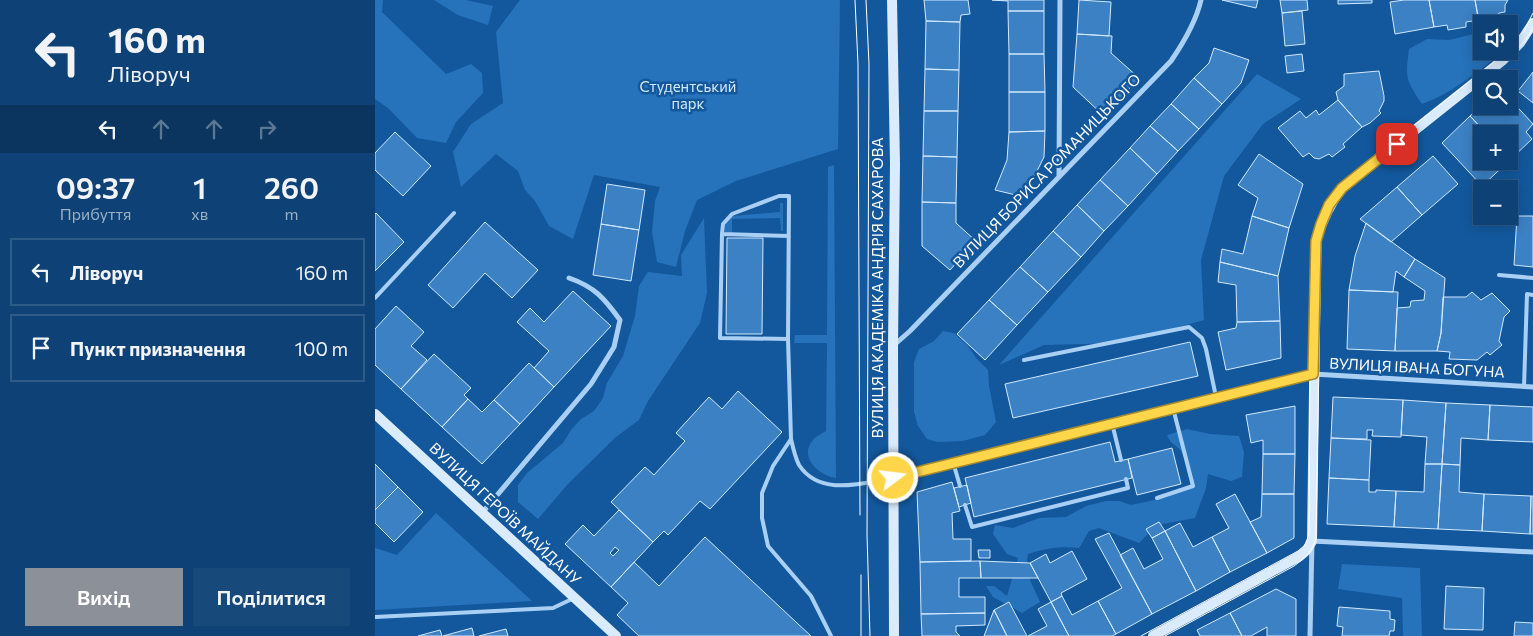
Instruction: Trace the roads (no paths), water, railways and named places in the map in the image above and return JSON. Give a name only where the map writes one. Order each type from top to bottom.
[{"type":"main road","name":"ВУЛИЦЯ АКАДЕМІКА АНДРІЯ САХАРОВА","points":[[892,0],[895,164],[893,346],[894,636]]},
{"type":"main road","points":[[1153,636],[1300,556],[1307,550],[1312,541],[1316,241],[1329,205],[1342,188],[1503,60],[1520,43],[1533,23]]},
{"type":"main road","name":"ВУЛИЦЯ ГЕРОЇВ МАЙДАНУ","points":[[375,414],[616,636]]},
{"type":"street","points":[[1059,177],[1060,0]]},
{"type":"street","name":"ВУЛИЦЯ БОРИСА РОМАНИЦЬКОГО","points":[[893,346],[910,331],[1171,61],[1186,38],[1199,10],[1201,0]]},
{"type":"street","points":[[481,513],[591,384],[614,347],[620,320],[604,298],[585,283],[569,278]]},
{"type":"street","name":"ВУЛИЦЯ ІВАНА БОГУНА","points":[[893,478],[1313,374],[1533,387]]},
{"type":"street","points":[[1310,636],[1312,541],[1533,552]]},
{"type":"lane","points":[[788,339],[719,338],[723,224],[729,216],[779,196],[789,196],[788,339],[791,439],[796,459],[806,473],[831,485],[849,486],[893,478]]},
{"type":"lane","points":[[375,298],[454,213]]},
{"type":"lane","points":[[722,234],[789,236]]},
{"type":"lane","points":[[1499,275],[1533,278]]},
{"type":"lane","points":[[1524,387],[1527,294],[1533,295]]},
{"type":"lane","points":[[1024,360],[1189,327],[1202,338],[1207,349],[1217,397]]},
{"type":"lane","points":[[1157,498],[1193,486],[1173,408]]},
{"type":"lane","points":[[1112,423],[1121,460]]},
{"type":"lane","points":[[791,439],[773,466],[762,493],[762,518],[768,546],[811,596],[831,636]]},
{"type":"lane","points":[[953,462],[960,486]]},
{"type":"lane","points":[[965,505],[972,527],[1128,488],[1126,479]]},
{"type":"lane","points":[[375,618],[553,608],[574,598]]},
{"type":"tram line","points":[[855,0],[858,64],[860,515]]},
{"type":"tram line","points":[[866,0],[869,64],[867,534],[870,636]]},
{"type":"tram line","points":[[1523,33],[1533,13]]},
{"type":"tram line","points":[[1505,62],[1525,41],[1533,28]]},
{"type":"tram line","points":[[1141,636],[1298,551],[1305,545],[1309,534],[1311,245],[1319,218],[1327,202],[1345,180],[1497,60]]},
{"type":"tram line","points":[[1165,636],[1294,566],[1313,547],[1316,538],[1321,239],[1325,225],[1336,204],[1358,179],[1379,162]]},
{"type":"tram line","points":[[861,575],[861,636]]},
{"type":"park label","name":"Студентський парк","points":[[688,96]]}]
